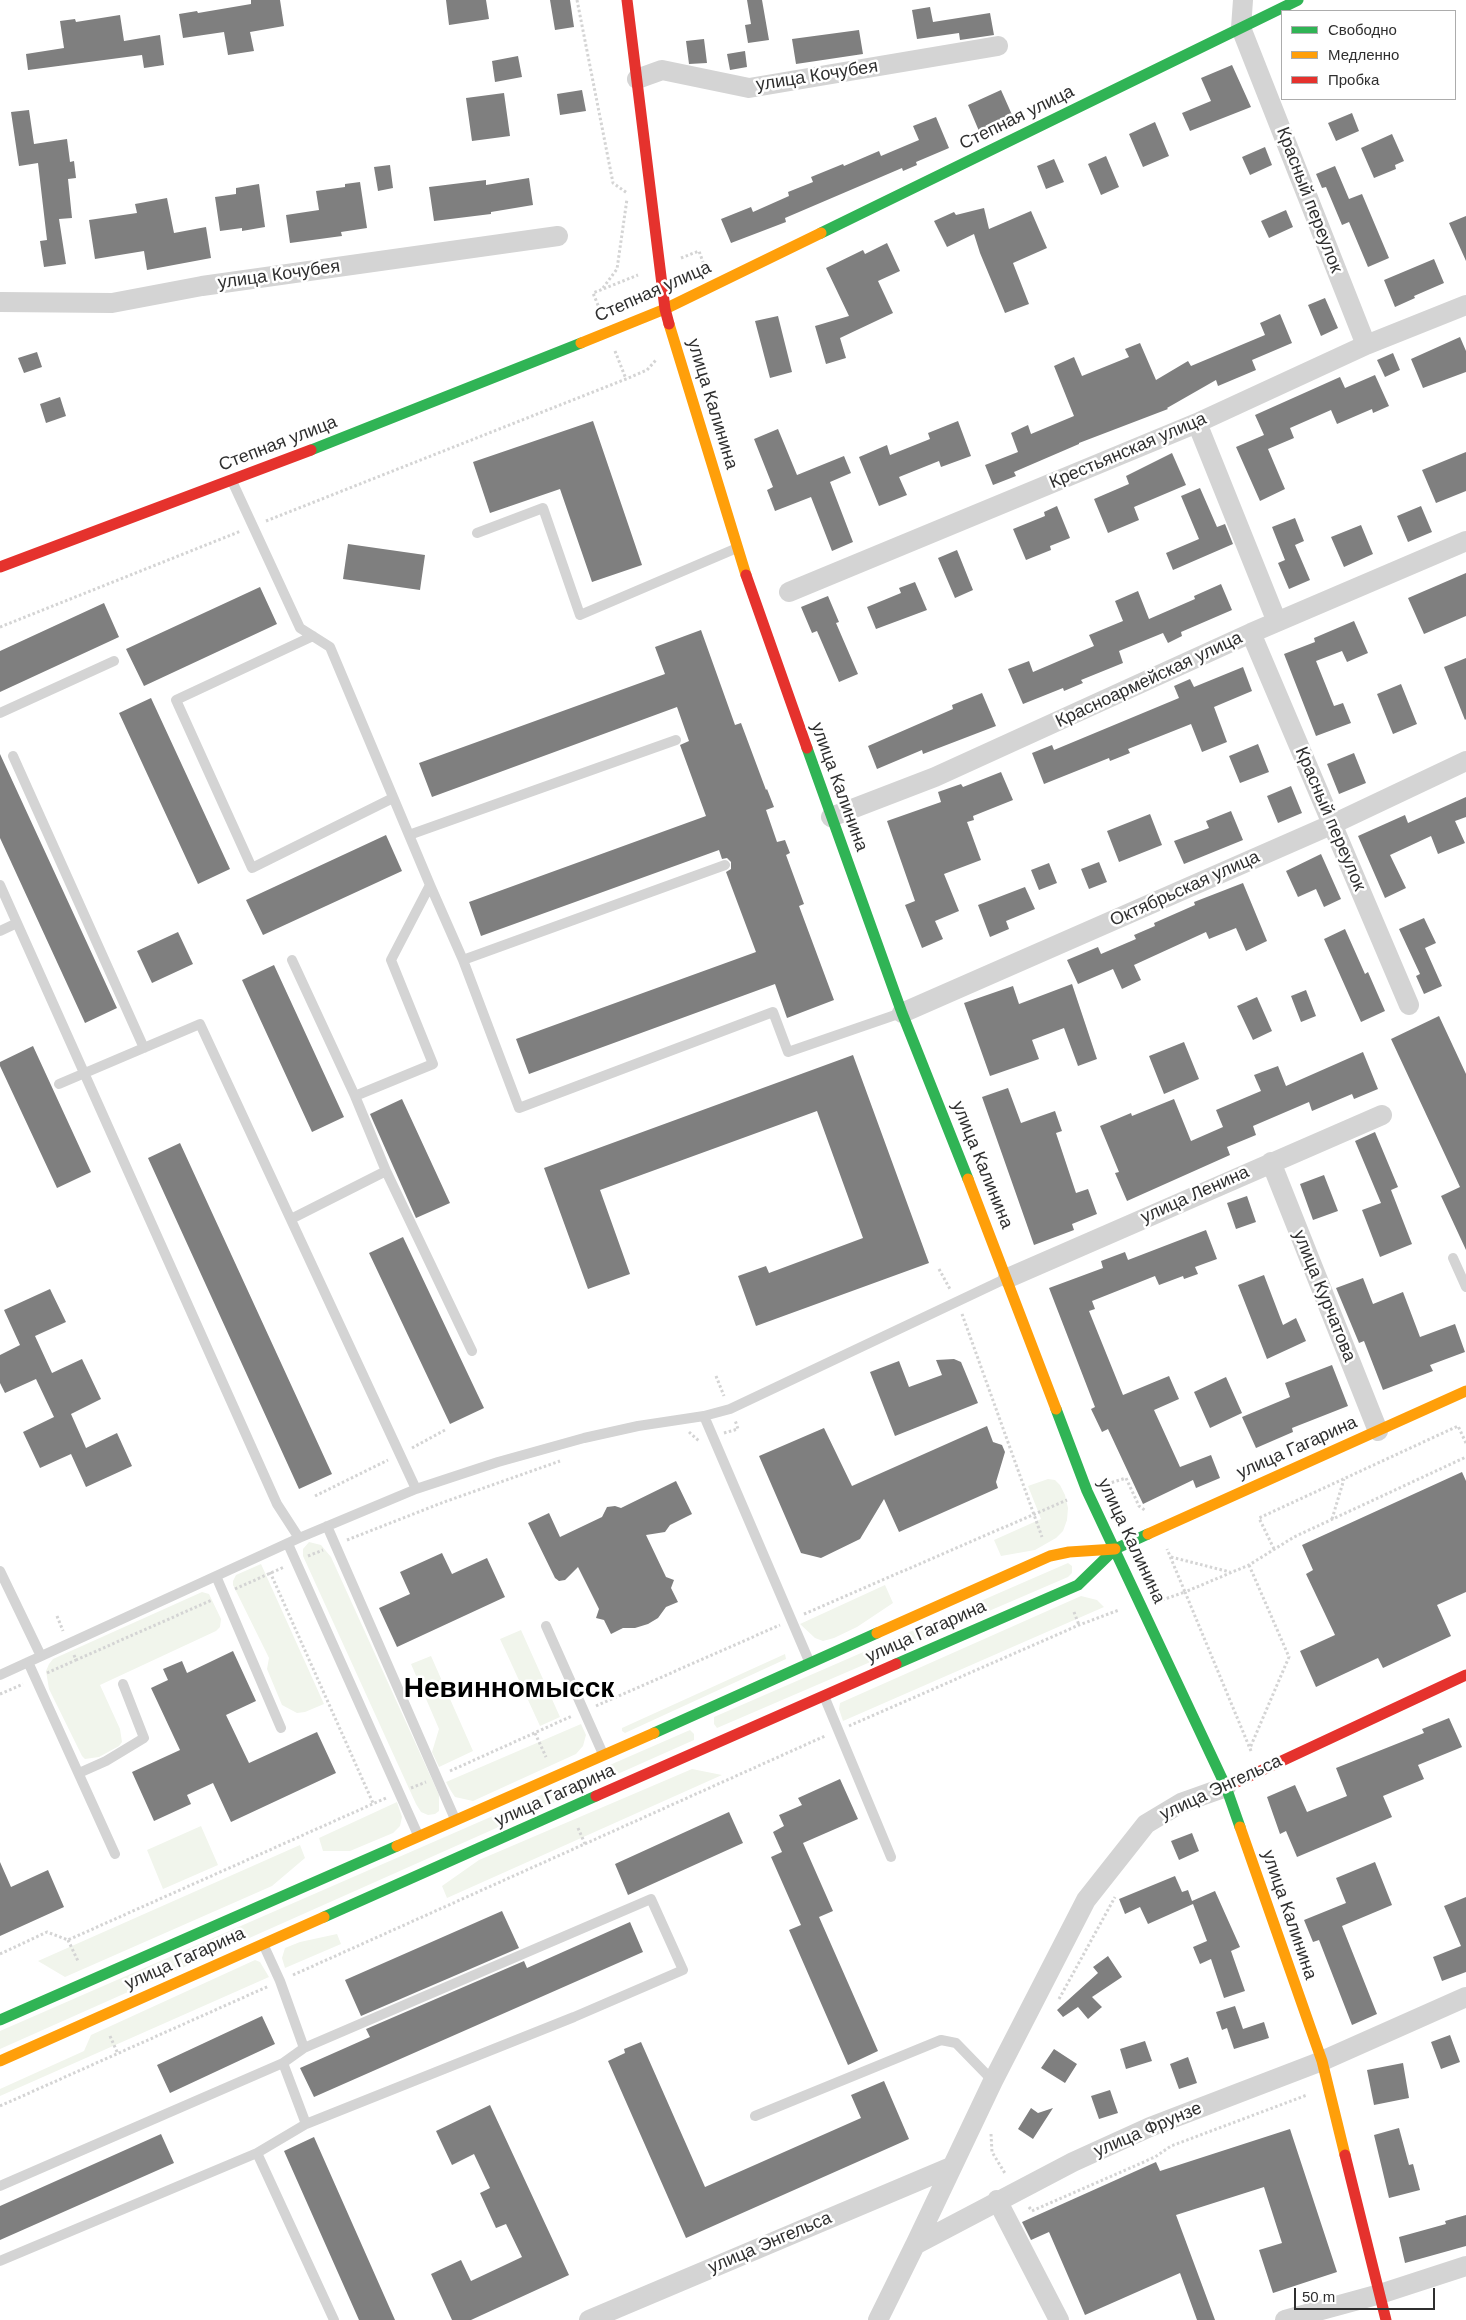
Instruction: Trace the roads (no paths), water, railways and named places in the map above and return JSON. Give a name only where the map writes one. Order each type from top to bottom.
[{"type":"main road","name":"улица Калинина","points":[[627,0],[665,308],[754,604],[902,1013],[1008,1278],[1087,1491],[1226,1787],[1322,2061],[1386,2320]]},
{"type":"main road","name":"Степная улица","points":[[0,567],[369,428],[665,308],[1298,0]]},
{"type":"main road","name":"улица Гагарина","points":[[0,2061],[711,1741],[824,1696],[1078,1585],[1115,1549],[1466,1391]]},
{"type":"main road","name":"улица Гагарина","points":[[0,2020],[454,1819],[699,1717],[810,1662],[1050,1556],[1069,1552],[1115,1549]]},
{"type":"main road","name":"улица Энгельса","points":[[1226,1787],[1466,1675]]},
{"type":"street","points":[[1241,28],[1243,0]]},
{"type":"street","name":"Красный переулок","points":[[1241,28],[1366,345]]},
{"type":"street","name":"улица Кочубея","points":[[637,78],[662,70],[749,88],[998,46]]},
{"type":"street","name":"улица Кочубея","points":[[0,302],[112,303],[202,286],[558,236]]},
{"type":"street","name":"Крестьянская улица","points":[[788,592],[1197,423],[1366,345],[1466,305]]},
{"type":"street","points":[[1197,423],[1277,622]]},
{"type":"street","name":"Красноармейская улица","points":[[831,817],[935,777],[1252,633],[1466,541]]},
{"type":"street","name":"Красный переулок","points":[[1252,633],[1409,1005]]},
{"type":"street","name":"Октябрьская улица","points":[[902,1013],[1333,824],[1466,761]]},
{"type":"street","name":"улица Ленина","points":[[1008,1278],[1382,1115]]},
{"type":"street","name":"улица Курчатова","points":[[1271,1162],[1378,1431]]},
{"type":"street","name":"улица Энгельса","points":[[915,2245],[993,2080],[1086,1900],[1146,1824],[1181,1803],[1226,1787]]},
{"type":"street","name":"улица Фрунзе","points":[[915,2245],[997,2200],[1073,2162],[1150,2127],[1322,2061],[1466,1997]]},
{"type":"street","name":"улица Энгельса","points":[[589,2320],[952,2167]]},
{"type":"street","points":[[997,2200],[1059,2320]]},
{"type":"street","points":[[878,2320],[915,2245]]},
{"type":"street","points":[[1285,2320],[1380,2294],[1466,2266]]},
{"type":"lane","points":[[232,480],[300,628],[330,647],[463,960],[519,1108],[773,1012],[788,1052],[902,1013]]},
{"type":"lane","points":[[477,533],[543,508],[580,615],[738,548]]},
{"type":"lane","points":[[313,636],[176,700],[252,868],[393,798]]},
{"type":"lane","points":[[0,712],[114,662]]},
{"type":"lane","points":[[409,835],[676,740]]},
{"type":"lane","points":[[13,756],[144,1048]]},
{"type":"lane","points":[[463,960],[725,865]]},
{"type":"lane","points":[[0,885],[86,1073],[277,1504],[299,1538]]},
{"type":"lane","points":[[355,1096],[433,1064],[391,960],[430,886]]},
{"type":"lane","points":[[0,931],[18,923]]},
{"type":"lane","points":[[292,960],[355,1096],[386,1171],[472,1352]]},
{"type":"lane","points":[[59,1084],[200,1024],[416,1489]]},
{"type":"lane","points":[[291,1219],[386,1171]]},
{"type":"lane","points":[[1453,1258],[1466,1287]]},
{"type":"lane","points":[[0,1675],[299,1538],[416,1489],[498,1462],[584,1438],[638,1426],[704,1416],[730,1409],[1008,1278]]},
{"type":"lane","points":[[704,1416],[790,1620],[810,1662]]},
{"type":"lane","points":[[328,1526],[454,1819]]},
{"type":"lane","points":[[288,1544],[418,1835]]},
{"type":"lane","points":[[0,1571],[41,1656]]},
{"type":"lane","points":[[216,1576],[281,1728]]},
{"type":"lane","points":[[546,1626],[604,1755]]},
{"type":"lane","points":[[28,1662],[115,1854]]},
{"type":"lane","points":[[79,1773],[106,1761],[144,1738],[123,1684]]},
{"type":"lane","points":[[824,1696],[891,1857]]},
{"type":"lane","points":[[0,2186],[283,2063],[304,2048],[652,1899],[683,1970],[574,2017],[306,2124],[257,2153],[0,2261]]},
{"type":"lane","points":[[263,1944],[280,1981],[304,2048]]},
{"type":"lane","points":[[755,2116],[941,2040],[956,2043],[993,2080]]},
{"type":"lane","points":[[283,2063],[306,2124]]},
{"type":"lane","points":[[257,2153],[334,2320]]},
{"type":"district","name":"Невинномысск","points":[[509,1689]]}]
